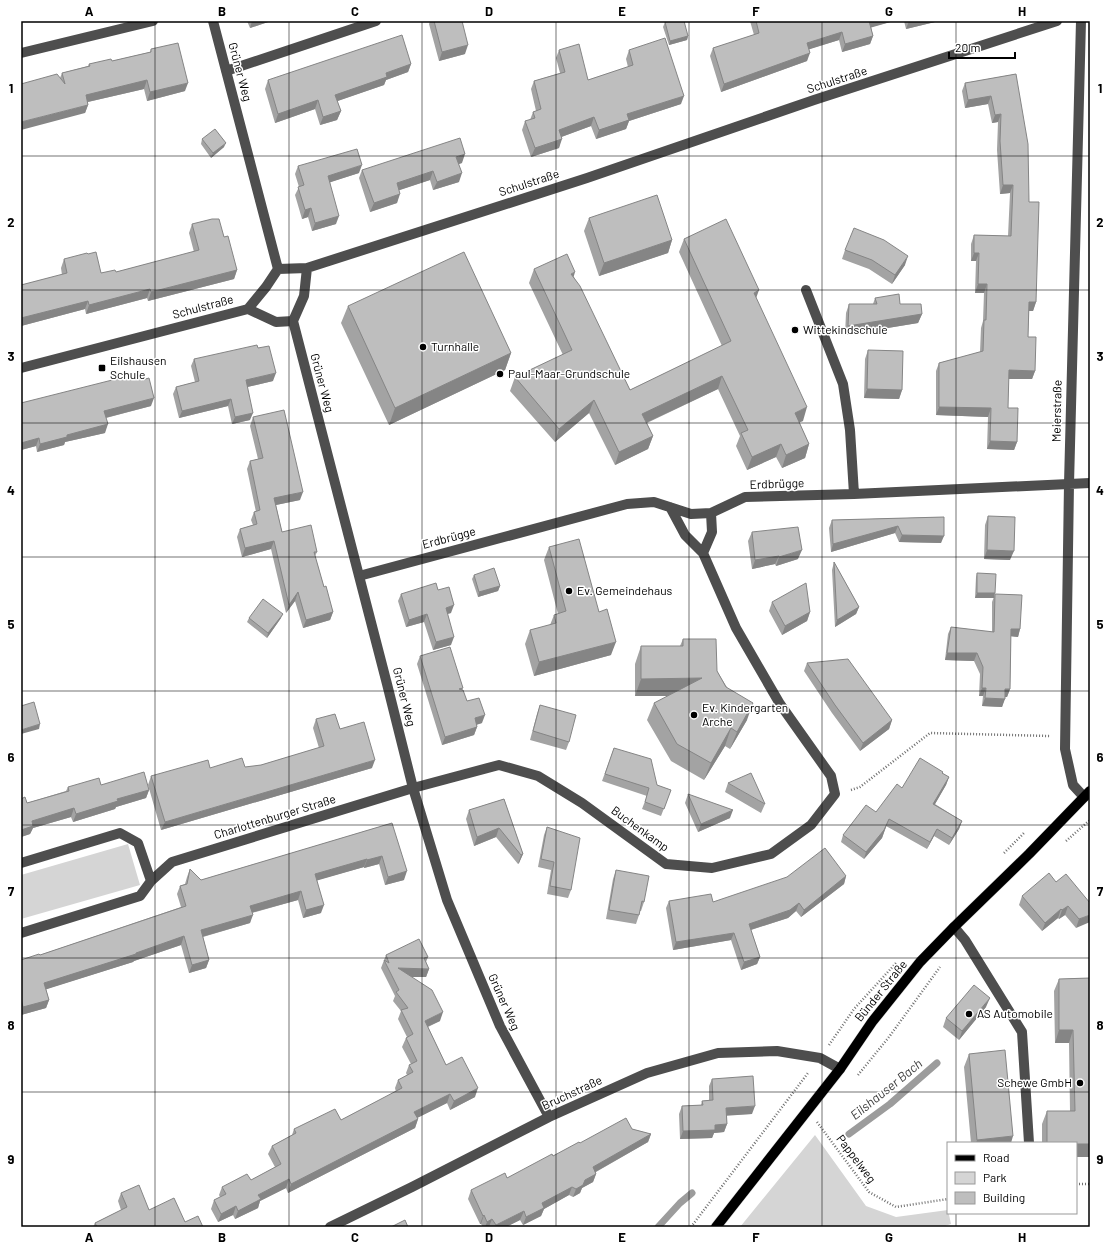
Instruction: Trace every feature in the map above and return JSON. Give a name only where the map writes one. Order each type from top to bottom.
[{"type":"main road","name":"Bünder Straße","points":[[716,1227],[807,1109],[840,1069],[872,1022],[920,962],[954,926],[1029,854],[1087,794]]},
{"type":"street","points":[[21,53],[153,21]]},
{"type":"street","name":"Grüner Weg","points":[[212,21],[278,269]]},
{"type":"street","points":[[226,72],[376,21]]},
{"type":"street","name":"Schulstraße","points":[[21,368],[248,309],[278,269],[307,268],[587,178],[814,100],[1057,21]]},
{"type":"street","name":"Meierstraße","points":[[1081,21],[1069,484],[1065,749],[1072,785],[1087,794]]},
{"type":"street","points":[[248,309],[276,322],[292,321],[304,296],[307,268]]},
{"type":"street","points":[[806,290],[843,384],[850,430],[854,494]]},
{"type":"street","name":"Grüner Weg","points":[[292,321],[413,788],[447,900],[500,1026],[549,1117]]},
{"type":"street","name":"Erdbrügge","points":[[358,576],[627,504],[654,502],[691,514],[712,513],[746,497],[854,494],[1090,483]]},
{"type":"street","points":[[670,507],[685,535],[703,553],[736,628],[780,704],[831,776],[835,794]]},
{"type":"street","points":[[703,553],[712,532],[712,513]]},
{"type":"street","name":"Buchenkamp","points":[[413,788],[499,764],[538,776],[582,803],[666,864],[712,868],[771,854],[811,826],[835,794]]},
{"type":"street","name":"Charlottenburger Straße","points":[[21,933],[140,896],[151,881],[172,862],[413,788]]},
{"type":"street","points":[[21,863],[120,834],[138,844],[151,881]]},
{"type":"street","points":[[954,926],[1022,1032],[1029,1142]]},
{"type":"street","name":"Bruchstraße","points":[[330,1227],[549,1117],[647,1072],[718,1053],[777,1051],[820,1058],[840,1069]]},
{"type":"path","points":[[835,794],[860,787],[930,733],[1065,736]]},
{"type":"path","points":[[1063,844],[1090,820]]},
{"type":"path","points":[[856,1077],[889,1037],[940,966]]},
{"type":"path","points":[[691,1227],[793,1093]]},
{"type":"path","name":"Pappelweg","points":[[807,1109],[869,1192],[896,1207],[947,1199]]},
{"type":"path","points":[[1077,1184],[1090,1184]]},
{"type":"green space","points":[[128,844],[140,885],[21,919],[21,875]]},
{"type":"green space","points":[[815,1135],[866,1206],[896,1217],[947,1210],[951,1224],[942,1227],[740,1227]]},
{"type":"building","points":[[434,21],[462,21],[468,45],[442,52]]},
{"type":"building","points":[[684,21],[688,36],[670,41],[665,22]]},
{"type":"building","points":[[756,21],[869,21],[873,36],[845,44],[842,32],[807,43],[810,53],[724,84],[713,48],[759,33]]},
{"type":"building","points":[[402,35],[411,64],[386,73],[387,77],[335,95],[341,111],[323,117],[318,100],[278,114],[268,80]]},
{"type":"building","points":[[665,38],[684,96],[627,114],[629,120],[599,130],[594,117],[559,130],[562,139],[535,148],[525,121],[535,118],[533,112],[541,109],[534,81],[565,72],[559,50],[579,44],[588,80],[633,65],[629,50]]},
{"type":"building","points":[[178,43],[188,83],[150,92],[147,80],[86,95],[88,105],[21,122],[21,84],[57,74],[65,84],[62,73],[90,66],[89,64],[111,59],[112,61],[151,52],[151,49]]},
{"type":"building","points":[[1016,74],[1028,144],[1029,202],[1039,202],[1036,302],[1029,302],[1028,337],[1036,337],[1035,371],[1009,370],[1008,408],[1018,408],[1017,442],[990,441],[991,408],[939,407],[939,363],[983,351],[987,284],[978,284],[979,253],[974,253],[974,235],[1011,236],[1013,185],[1003,185],[1000,141],[1001,114],[995,115],[991,96],[968,100],[965,83]]},
{"type":"building","points":[[215,129],[226,143],[213,153],[202,139]]},
{"type":"building","points":[[460,138],[465,154],[456,157],[462,173],[437,182],[433,171],[397,183],[400,194],[374,203],[362,170]]},
{"type":"building","points":[[357,149],[362,165],[328,176],[339,216],[315,223],[311,208],[305,210],[298,187],[304,185],[298,166]]},
{"type":"building","points":[[657,195],[672,240],[604,263],[589,218]]},
{"type":"building","points":[[212,219],[219,219],[224,237],[228,236],[237,270],[151,292],[150,289],[89,305],[88,301],[21,318],[21,285],[67,273],[64,259],[96,252],[101,273],[115,270],[116,272],[199,250],[192,224]]},
{"type":"building","points":[[726,219],[759,290],[754,293],[807,407],[795,413],[809,444],[786,455],[781,444],[752,457],[741,433],[748,430],[722,376],[642,414],[653,436],[619,452],[594,400],[559,429],[515,377],[572,350],[534,269],[567,254],[575,272],[571,274],[580,286],[630,390],[731,341],[684,239]]},
{"type":"building","points":[[854,228],[884,240],[908,256],[895,275],[872,260],[845,250]]},
{"type":"building","name":"Turnhalle","points":[[464,252],[511,353],[395,408],[348,306]]},
{"type":"building","points":[[899,294],[900,304],[921,304],[922,314],[848,326],[849,304],[877,304],[875,298]]},
{"type":"building","points":[[257,345],[258,348],[269,346],[276,373],[246,380],[253,413],[235,417],[231,399],[182,411],[176,387],[199,381],[194,359]]},
{"type":"building","points":[[868,350],[903,351],[902,390],[867,389]]},
{"type":"building","points":[[140,373],[142,380],[149,378],[154,398],[104,411],[108,424],[40,444],[39,438],[21,443],[21,403]]},
{"type":"building","points":[[284,410],[303,492],[274,498],[282,532],[311,525],[317,552],[314,552],[333,612],[306,620],[298,592],[289,605],[274,541],[245,548],[240,529],[257,524],[254,512],[260,510],[250,461],[263,458],[253,417]]},
{"type":"building","points":[[988,516],[1015,517],[1014,551],[987,550]]},
{"type":"building","points":[[944,517],[944,536],[902,535],[898,526],[833,544],[832,520]]},
{"type":"building","points":[[798,527],[802,550],[779,557],[755,560],[752,532]]},
{"type":"building","name":"Ev. Gemeindehaus","points":[[579,539],[599,612],[607,609],[616,642],[539,662],[530,630],[556,623],[554,615],[566,611],[549,547]]},
{"type":"building","points":[[834,562],[859,607],[837,620]]},
{"type":"building","points":[[494,568],[500,586],[479,592],[474,575]]},
{"type":"building","points":[[977,573],[996,574],[995,593],[977,593]]},
{"type":"building","points":[[436,583],[438,590],[449,587],[454,605],[446,608],[454,637],[436,642],[427,614],[409,620],[401,594]]},
{"type":"building","points":[[806,583],[810,612],[785,626],[772,602]]},
{"type":"building","points":[[995,594],[1022,595],[1020,629],[1011,629],[1010,689],[1005,689],[1005,699],[985,698],[986,688],[982,688],[983,667],[977,653],[947,653],[951,627],[994,632]]},
{"type":"building","points":[[263,599],[283,614],[268,633],[249,618]]},
{"type":"building","name":"Ev. Kindergarten Arche","points":[[683,639],[716,639],[717,671],[726,687],[753,703],[737,732],[731,728],[711,763],[677,744],[654,703],[702,678],[641,679],[641,646],[683,646]]},
{"type":"building","points":[[450,647],[463,688],[459,689],[463,690],[467,701],[479,698],[485,715],[475,718],[477,727],[445,737],[420,656]]},
{"type":"building","points":[[848,659],[892,720],[863,743],[807,663]]},
{"type":"building","points":[[34,702],[40,724],[21,730],[21,706]]},
{"type":"building","points":[[540,705],[576,715],[569,742],[533,731]]},
{"type":"building","points":[[335,714],[340,729],[364,722],[375,760],[165,822],[151,776],[208,760],[210,768],[242,758],[245,767],[261,765],[324,746],[316,719]]},
{"type":"building","points":[[614,748],[651,759],[657,785],[671,790],[664,809],[645,802],[649,788],[605,774]]},
{"type":"building","points":[[920,758],[949,777],[933,804],[962,821],[952,838],[937,829],[930,842],[889,819],[884,830],[866,852],[843,835],[866,805],[876,812],[897,784],[902,788]]},
{"type":"building","points":[[144,772],[149,790],[117,799],[118,801],[76,814],[74,808],[32,821],[33,826],[21,830],[21,799],[25,797],[27,803],[69,791],[68,787],[99,778],[101,785]]},
{"type":"building","points":[[751,773],[765,804],[728,783]]},
{"type":"building","points":[[688,794],[733,810],[701,824]]},
{"type":"building","points":[[504,799],[523,854],[521,855],[499,828],[477,837],[469,810]]},
{"type":"building","points":[[392,823],[407,871],[388,877],[382,856],[315,874],[324,905],[306,910],[301,891],[250,906],[253,915],[201,930],[209,960],[192,965],[184,936],[136,954],[44,983],[49,1000],[23,1007],[21,999],[21,960],[186,906],[180,886],[187,884],[190,869],[201,880]]},
{"type":"building","points":[[547,827],[580,838],[571,890],[550,886],[554,862],[541,859]]},
{"type":"building","points":[[825,848],[846,876],[804,910],[799,903],[790,910],[749,924],[760,957],[744,962],[734,933],[676,942],[669,901],[711,894],[713,902],[787,877]]},
{"type":"building","points":[[616,870],[649,876],[644,902],[642,901],[639,915],[609,910]]},
{"type":"building","points":[[1049,873],[1056,882],[1066,874],[1090,903],[1090,915],[1079,919],[1068,906],[1062,910],[1061,909],[1045,923],[1022,896]]},
{"type":"building","points":[[419,939],[428,957],[424,958],[429,969],[398,968],[432,990],[443,1012],[425,1021],[446,1065],[462,1057],[478,1088],[454,1101],[450,1094],[414,1112],[418,1119],[291,1184],[289,1179],[258,1195],[261,1199],[238,1211],[236,1206],[221,1214],[214,1200],[226,1194],[222,1187],[247,1174],[251,1180],[281,1164],[272,1146],[296,1133],[294,1129],[335,1109],[341,1120],[402,1088],[398,1080],[413,1072],[409,1065],[417,1061],[406,1038],[413,1034],[401,1010],[408,1008],[396,992],[399,990],[384,960],[389,963],[386,955]]},
{"type":"building","name":"Schewe GmbH","points":[[1090,978],[1090,1144],[1077,1144],[1077,1142],[1047,1142],[1047,1111],[1075,1111],[1073,1030],[1059,1030],[1059,979]]},
{"type":"building","name":"AS Automobile","points":[[974,985],[990,998],[962,1031],[946,1018]]},
{"type":"building","points":[[1005,1050],[1013,1136],[977,1140],[969,1054]]},
{"type":"building","points":[[753,1076],[755,1106],[726,1108],[727,1124],[715,1125],[715,1130],[683,1131],[682,1106],[703,1105],[702,1101],[713,1100],[712,1079]]},
{"type":"building","points":[[626,1118],[632,1129],[651,1134],[593,1167],[596,1174],[585,1180],[583,1185],[576,1189],[572,1187],[542,1203],[544,1208],[526,1217],[524,1211],[496,1225],[492,1219],[487,1222],[471,1190],[505,1173],[507,1178],[552,1154],[553,1156],[579,1142],[580,1143]]},
{"type":"building","points":[[139,1185],[149,1210],[174,1198],[185,1222],[198,1216],[203,1227],[97,1227],[95,1223],[127,1207],[121,1193]]},
{"type":"building","points":[[405,1220],[408,1227],[391,1227]]},
{"type":"waterway","name":"Eilshauser Bach","points":[[849,1134],[890,1104],[937,1063]]},
{"type":"waterway","name":"Eilshauser Bach","points":[[658,1227],[680,1203],[692,1193]]},
{"type":"place","name":"Wittekindschule","points":[[795,330]]},
{"type":"place","name":"Turnhalle","points":[[423,347]]},
{"type":"place","name":"Eilshausen Schule","points":[[102,368]]},
{"type":"place","name":"Paul-Maar-Grundschule","points":[[500,374]]},
{"type":"place","name":"Ev. Gemeindehaus","points":[[569,591]]},
{"type":"place","name":"Ev. Kindergarten Arche","points":[[694,715]]},
{"type":"place","name":"AS Automobile","points":[[969,1014]]},
{"type":"place","name":"Schewe GmbH","points":[[1080,1083]]}]
